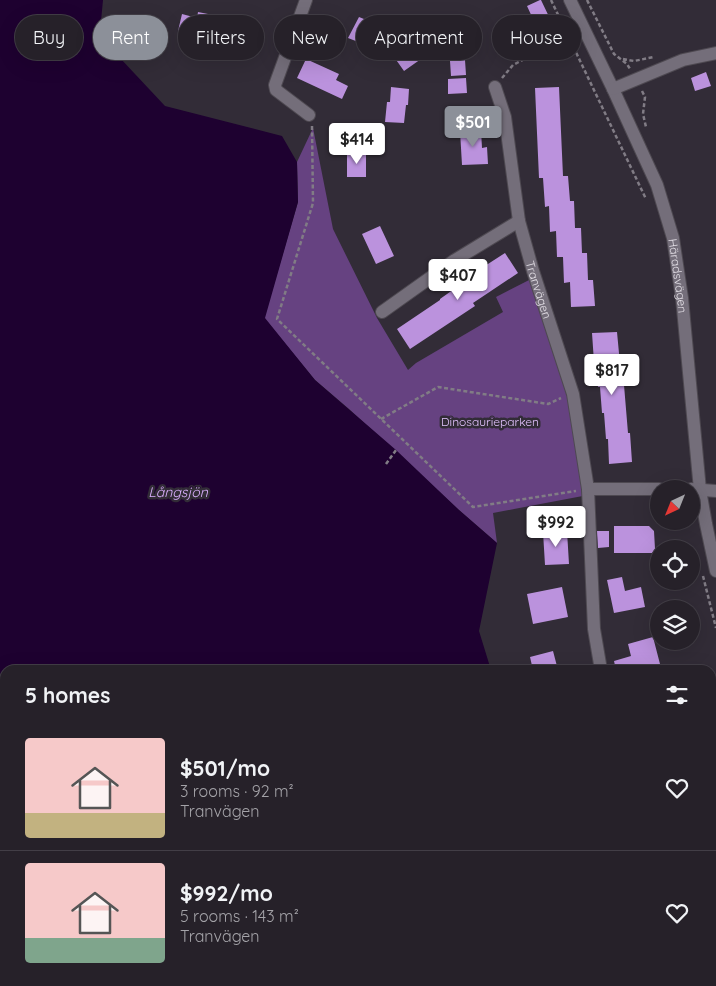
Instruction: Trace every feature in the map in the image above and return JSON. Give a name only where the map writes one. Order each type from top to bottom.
[{"type":"street","points":[[306,0],[275,85],[276,90],[309,115]]},
{"type":"street","name":"Häradsvägen","points":[[570,0],[657,185],[673,238],[682,298],[695,480]]},
{"type":"street","points":[[613,89],[683,60],[716,53]]},
{"type":"street","name":"Tranvägen","points":[[495,87],[505,117],[519,221],[533,271],[573,394],[588,489],[594,629],[600,665]]},
{"type":"street","points":[[382,312],[455,260],[519,221]]},
{"type":"street","points":[[588,489],[650,489]]},
{"type":"street","points":[[700,490],[716,491]]},
{"type":"street","name":"Häradsvägen","points":[[700,504],[716,571]]},
{"type":"path","points":[[551,0],[558,15]]},
{"type":"path","points":[[495,87],[513,65],[522,60]]},
{"type":"path","points":[[579,60],[647,201]]},
{"type":"path","points":[[309,115],[313,128],[313,203],[277,319],[473,508],[588,489]]},
{"type":"path","points":[[381,419],[438,387],[548,404],[573,394]]},
{"type":"path","points":[[386,464],[396,450]]},
{"type":"green space","name":"Dinosaurieparken","points":[[313,128],[333,229],[377,318],[408,370],[416,363],[503,312],[496,297],[535,277],[573,394],[588,495],[493,513],[497,543],[315,380],[264,318],[298,202],[297,162]]},
{"type":"water","name":"Långsjön","points":[[0,0],[103,0],[102,15],[93,15],[93,60],[122,60],[165,106],[282,136],[297,162],[298,202],[265,318],[315,380],[396,450],[497,543],[479,631],[489,665],[0,665]]},
{"type":"building","points":[[541,0],[548,15],[531,15],[527,6]]},
{"type":"building","points":[[198,12],[208,14],[208,15],[198,15]]},
{"type":"building","points":[[356,23],[356,41],[348,38]]},
{"type":"building","points":[[306,60],[308,60],[339,74],[336,80],[348,86],[342,99],[297,78]]},
{"type":"building","points":[[396,60],[420,60],[404,71]]},
{"type":"building","points":[[465,60],[466,75],[451,76],[450,61]]},
{"type":"building","points":[[706,72],[711,86],[695,91],[691,78]]},
{"type":"building","points":[[466,78],[467,93],[448,94],[448,79]]},
{"type":"building","points":[[391,87],[409,89],[404,123],[385,122],[387,102],[390,102]]},
{"type":"building","points":[[559,87],[563,176],[568,176],[570,201],[574,201],[575,228],[581,228],[582,253],[587,253],[588,280],[593,280],[595,306],[571,307],[570,282],[564,283],[563,257],[557,257],[556,231],[550,232],[549,206],[545,207],[543,178],[539,178],[535,88]]},
{"type":"building","points":[[481,130],[482,148],[487,147],[488,164],[462,165],[460,131]]},
{"type":"building","points":[[347,153],[366,153],[366,177],[347,177]]},
{"type":"building","points":[[380,226],[394,256],[376,264],[362,234]]},
{"type":"building","points":[[505,253],[518,273],[473,303],[475,306],[410,349],[397,329],[440,300],[461,284],[460,282]]},
{"type":"building","points":[[617,332],[632,462],[609,464],[608,439],[606,439],[596,362],[594,362],[592,333]]},
{"type":"building","points":[[614,526],[649,526],[650,530],[654,531],[654,540],[650,540],[650,553],[614,553]]},
{"type":"building","points":[[567,531],[569,564],[545,565],[543,532]]},
{"type":"building","points":[[597,531],[609,531],[609,547],[598,548]]},
{"type":"building","points":[[622,577],[625,591],[641,587],[645,607],[614,613],[607,580]]},
{"type":"building","points":[[562,587],[568,617],[533,624],[527,594]]},
{"type":"building","points":[[650,638],[650,650],[656,650],[660,664],[615,665],[614,661],[631,656],[628,644]]},
{"type":"building","points":[[553,651],[557,665],[532,665],[530,657]]}]
